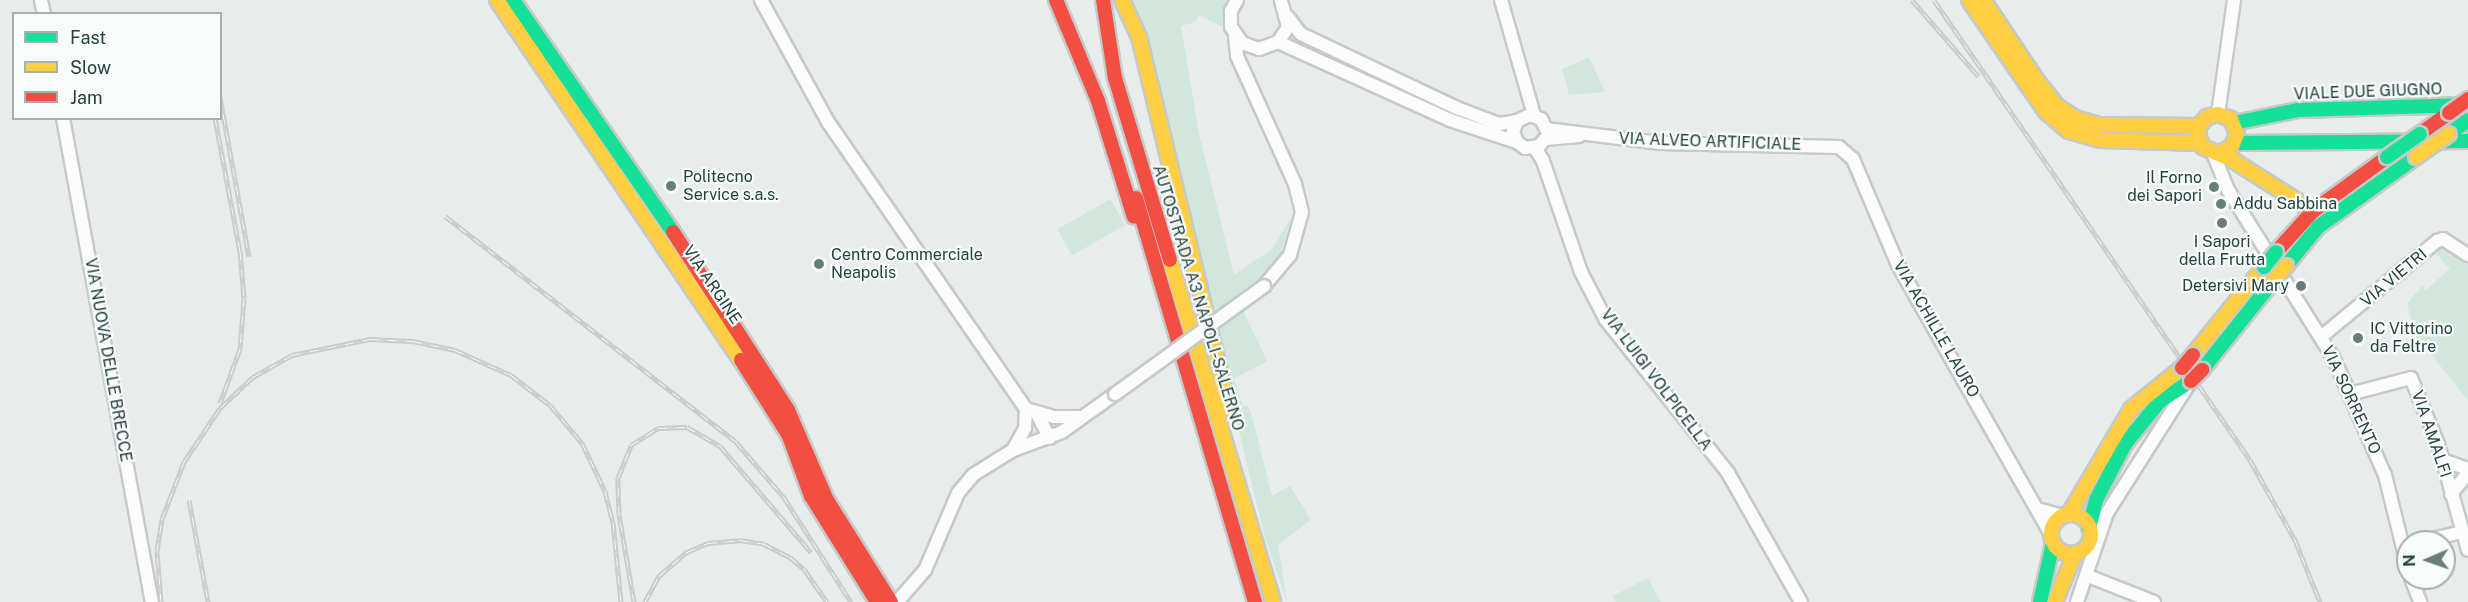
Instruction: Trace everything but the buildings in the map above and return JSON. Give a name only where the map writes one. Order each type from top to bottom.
[{"type":"main road","name":"VIA ARGINE","points":[[497,0],[708,307],[776,413],[789,436],[811,496],[877,602]]},
{"type":"main road","name":"VIA ARGINE","points":[[513,0],[709,285],[788,410],[827,500],[891,602]]},
{"type":"main road","points":[[1056,0],[1098,101],[1161,291]]},
{"type":"main road","name":"AUTOSTRADA A3 NAPOLI-SALERNO","points":[[1103,0],[1115,78],[1273,602]]},
{"type":"main road","points":[[1122,0],[1139,37],[1168,149],[1241,455],[1264,573]]},
{"type":"main road","points":[[1969,0],[2026,86],[2063,128],[2100,140],[2200,143],[2226,152],[2313,211]]},
{"type":"main road","points":[[1983,0],[2035,78],[2057,106],[2075,118],[2100,125],[2199,126]]},
{"type":"main road","name":"AUTOSTRADA A3 NAPOLI-SALERNO","points":[[1095,46],[1161,291],[1255,602]]},
{"type":"main road","points":[[2040,602],[2055,522],[2066,515],[2131,409],[2182,368],[2276,252],[2313,211],[2468,99]]},
{"type":"main road","name":"VIALE DUE GIUGNO","points":[[2234,123],[2298,110],[2468,105]]},
{"type":"main road","points":[[2200,143],[2199,126],[2207,117],[2218,114],[2234,123],[2226,152]]},
{"type":"main road","points":[[2055,602],[2075,553],[2088,543],[2096,500],[2125,444],[2160,402],[2202,370],[2318,228],[2468,120]]},
{"type":"main road","points":[[2226,152],[2252,140],[2294,145],[2468,141]]},
{"type":"main road","points":[[2066,515],[2082,518],[2089,528]]},
{"type":"main road","points":[[2052,538],[2063,552],[2075,553]]},
{"type":"street","points":[[761,0],[828,122],[1050,438]]},
{"type":"street","points":[[897,602],[925,570],[964,484],[984,465],[1013,450],[1050,438],[1077,417],[1115,394],[1264,285],[1290,255],[1302,212],[1295,184],[1243,70],[1231,11],[1237,0]]},
{"type":"street","points":[[1281,0],[1288,17],[1301,34],[1456,108],[1499,124],[1526,114]]},
{"type":"street","points":[[1243,70],[1256,48],[1278,42],[1450,120],[1535,148],[1546,134],[1526,114],[1501,0]]},
{"type":"street","points":[[2218,114],[2234,0]]},
{"type":"street","points":[[1278,42],[1288,27],[1288,17]]},
{"type":"street","points":[[1235,36],[1256,48]]},
{"type":"street","points":[[1518,142],[1514,132],[1526,114]]},
{"type":"street","name":"VIA NUOVA DELLE BRECCE","points":[[63,120],[152,602]]},
{"type":"street","name":"VIA ALVEO ARTIFICIALE","points":[[1546,134],[1660,143],[1839,147]]},
{"type":"street","name":"VIA ACHILLE LAURO","points":[[1839,147],[1853,159],[1898,265],[2041,510],[2052,538]]},
{"type":"street","name":"VIA LUIGI VOLPICELLA","points":[[1535,148],[1543,161],[1581,272],[1606,320],[1728,473],[1801,602]]},
{"type":"street","name":"VIA SORRENTO","points":[[2226,152],[2228,190],[2261,246],[2321,337],[2350,394],[2385,475],[2400,530]]},
{"type":"street","name":"VIA VIETRI","points":[[2321,337],[2437,241],[2449,241],[2468,255]]},
{"type":"street","name":"VIA AMALFI","points":[[2350,394],[2411,378],[2442,460],[2466,540]]},
{"type":"street","points":[[2077,602],[2088,576],[2088,559],[2107,513],[2190,381]]},
{"type":"street","points":[[1031,411],[1077,417]]},
{"type":"street","points":[[1013,450],[1031,411]]},
{"type":"street","points":[[2442,460],[2468,471],[2451,495]]},
{"type":"street","points":[[2041,510],[2066,515]]},
{"type":"street","points":[[2088,576],[2154,602]]},
{"type":"green space","points":[[1129,0],[1226,0],[1222,27],[1199,15],[1195,22],[1181,26],[1199,134],[1234,275],[1272,249],[1291,218],[1279,259],[1258,284],[1237,298],[1267,361],[1234,379],[1243,406],[1248,406],[1252,416],[1272,496],[1290,486],[1311,520],[1278,545],[1287,602],[1265,538],[1168,136]]},
{"type":"green space","points":[[1589,57],[1605,92],[1569,95],[1562,69]]},
{"type":"green space","points":[[1110,199],[1125,225],[1072,255],[1057,230]]},
{"type":"green space","points":[[2444,246],[2468,264],[2468,400],[2421,342],[2415,344],[2417,340],[2407,304],[2422,286],[2426,290],[2450,269],[2435,252]]},
{"type":"green space","points":[[1648,578],[1661,602],[1616,602],[1613,596]]},
{"type":"railway","points":[[1912,0],[1978,76]]},
{"type":"railway","points":[[1934,0],[2250,460],[2295,540],[2320,602]]},
{"type":"railway","points":[[222,108],[249,256]]},
{"type":"railway","points":[[215,120],[240,251],[244,298],[240,349],[220,403]]},
{"type":"railway","points":[[445,216],[736,442],[783,496],[851,602]]},
{"type":"railway","points":[[161,602],[157,551],[162,519],[184,462],[220,408],[253,377],[292,355],[370,339],[413,341],[455,350],[511,375],[550,405],[582,443],[605,491],[613,522],[621,602]]},
{"type":"railway","points":[[634,602],[619,514],[618,478],[631,445],[658,428],[687,427],[720,446],[811,552]]},
{"type":"railway","points":[[189,500],[208,602]]},
{"type":"railway","points":[[645,602],[659,576],[687,552],[708,543],[740,540],[764,544],[790,557],[804,569],[827,602]]},
{"type":"traffic: fast","points":[[513,0],[673,232]]},
{"type":"traffic: fast","points":[[2234,123],[2298,110],[2467,105]]},
{"type":"traffic: fast","points":[[2449,134],[2468,120]]},
{"type":"traffic: fast","points":[[2387,157],[2420,134]]},
{"type":"traffic: fast","points":[[2234,143],[2468,141]]},
{"type":"traffic: fast","points":[[2286,266],[2318,227],[2416,157]]},
{"type":"traffic: fast","points":[[2264,267],[2276,252]]},
{"type":"traffic: fast","points":[[2202,370],[2273,281]]},
{"type":"traffic: fast","points":[[2089,528],[2096,500],[2125,444],[2160,401],[2191,381]]},
{"type":"traffic: fast","points":[[2040,602],[2053,543]]},
{"type":"traffic: slow","points":[[497,0],[741,360]]},
{"type":"traffic: slow","points":[[1122,0],[1139,37],[1229,410]]},
{"type":"traffic: slow","points":[[1969,0],[2046,112],[2069,131],[2100,140],[2200,143]]},
{"type":"traffic: slow","points":[[1983,0],[2035,78],[2057,106],[2075,118],[2100,125],[2199,126]]},
{"type":"traffic: slow","points":[[2219,153],[2232,147],[2237,134],[2231,119],[2218,114],[2207,117],[2199,126],[2198,137],[2203,147],[2234,161],[2313,211]]},
{"type":"traffic: slow","points":[[2416,157],[2449,134]]},
{"type":"traffic: slow","points":[[1170,260],[1273,602]]},
{"type":"traffic: slow","points":[[2273,281],[2286,266]]},
{"type":"traffic: slow","points":[[2193,355],[2264,267]]},
{"type":"traffic: slow","points":[[2069,514],[2131,409],[2182,368]]},
{"type":"traffic: slow","points":[[2071,514],[2085,520],[2091,534],[2085,548],[2071,554],[2057,548],[2051,534],[2057,520],[2071,514]]},
{"type":"traffic: slow","points":[[2055,602],[2075,553]]},
{"type":"traffic: jam","points":[[1056,0],[1098,101],[1134,217]]},
{"type":"traffic: jam","points":[[1103,0],[1115,78],[1170,260]]},
{"type":"traffic: jam","points":[[2449,113],[2468,99]]},
{"type":"traffic: jam","points":[[2420,134],[2449,113]]},
{"type":"traffic: jam","points":[[2276,252],[2313,211],[2387,157]]},
{"type":"traffic: jam","points":[[1136,198],[1255,602]]},
{"type":"traffic: jam","points":[[673,232],[788,410],[827,500],[891,602]]},
{"type":"traffic: jam","points":[[2182,368],[2193,355]]},
{"type":"traffic: jam","points":[[741,360],[789,436],[811,496],[877,602]]},
{"type":"traffic: jam","points":[[2191,381],[2202,370]]},
{"type":"place","name":"Politecno Service s.a.s.","points":[[671,186]]},
{"type":"place","name":"Il Forno dei Sapori","points":[[2214,187]]},
{"type":"place","name":"Addu Sabbina","points":[[2221,204]]},
{"type":"place","name":"I Sapori della Frutta","points":[[2222,223]]},
{"type":"place","name":"Centro Commerciale Neapolis","points":[[819,264]]},
{"type":"place","name":"Detersivi Mary","points":[[2301,286]]},
{"type":"place","name":"IC Vittorino da Feltre","points":[[2358,338]]}]
